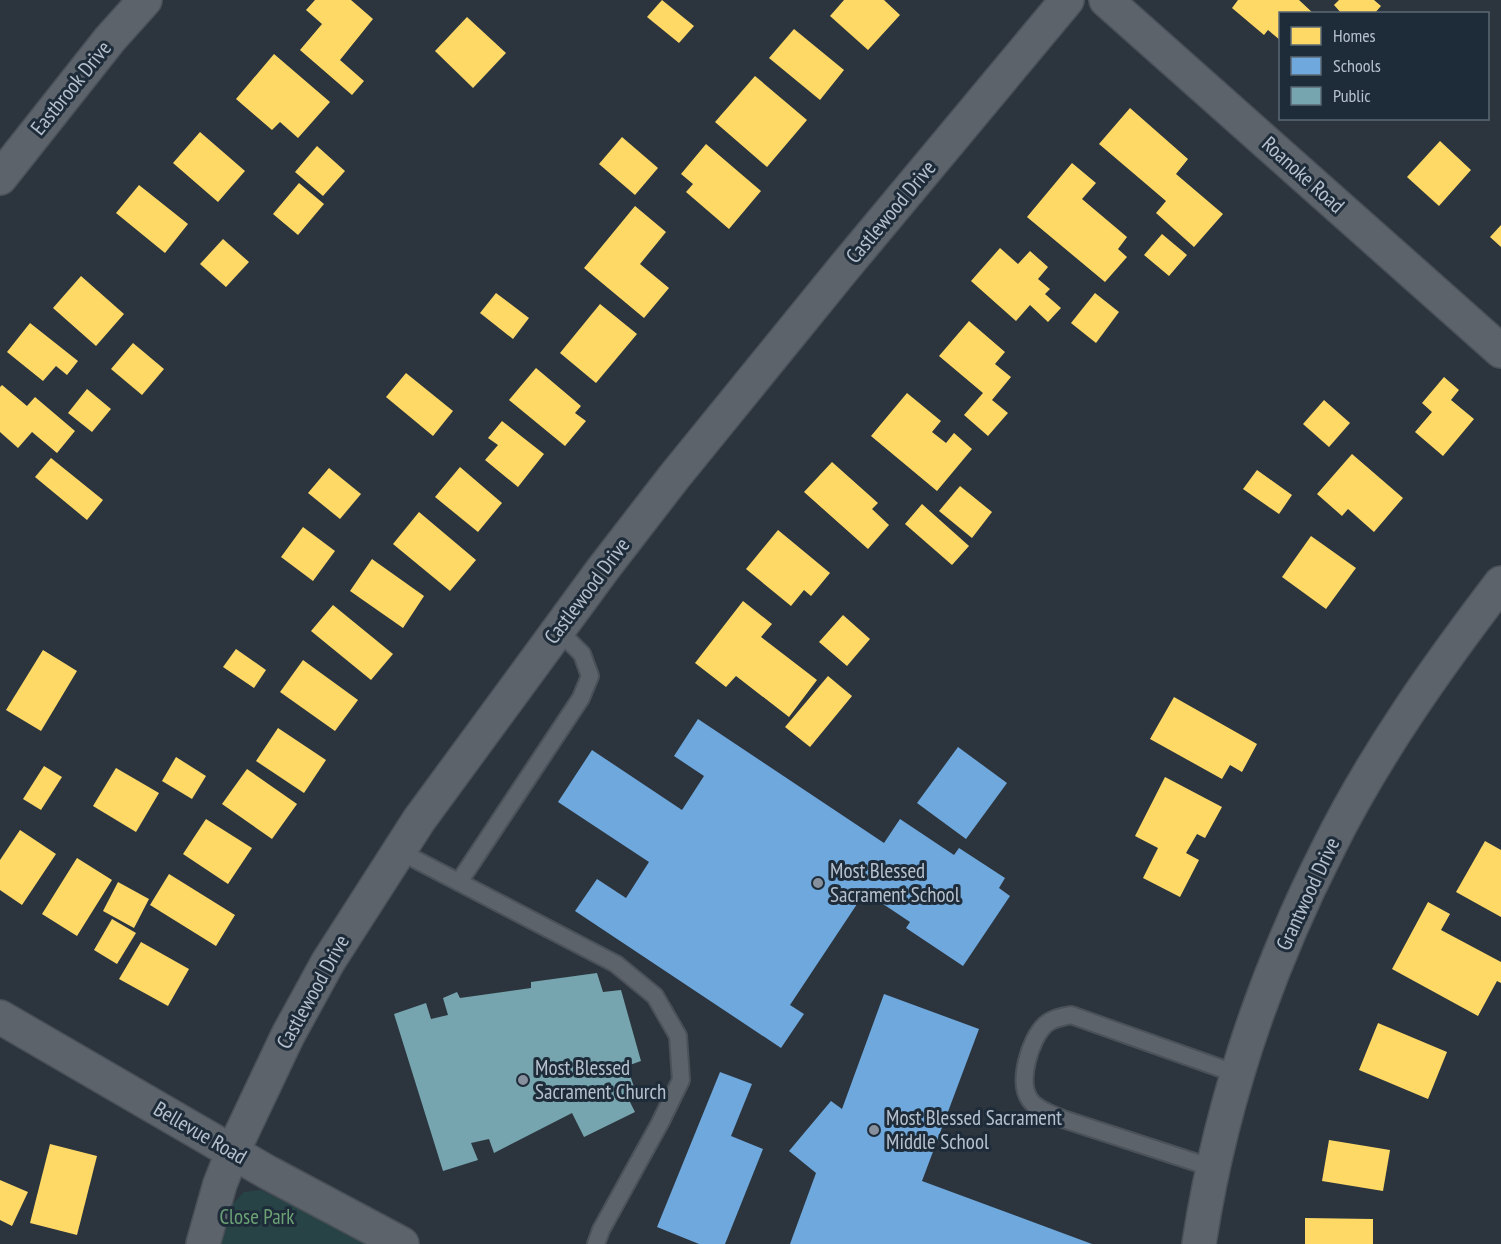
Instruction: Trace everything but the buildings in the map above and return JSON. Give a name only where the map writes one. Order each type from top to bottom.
[{"type":"street","name":"Eastbrook Drive","points":[[0,178],[110,39],[145,0]]},
{"type":"street","name":"Castlewood Drive","points":[[203,1244],[220,1184],[233,1151],[288,1035],[334,952],[419,820],[558,630],[674,477],[843,269],[1067,0]]},
{"type":"street","name":"Roanoke Road","points":[[1106,0],[1501,351]]},
{"type":"street","name":"Grantwood Drive","points":[[1199,1244],[1213,1168],[1237,1074],[1265,989],[1294,919],[1328,847],[1365,781],[1459,638],[1501,583]]},
{"type":"street","name":"Bellevue Road","points":[[0,1017],[267,1172],[402,1244]]},
{"type":"lane","points":[[459,882],[581,698],[590,676],[582,654],[558,630]]},
{"type":"lane","points":[[399,851],[616,964],[655,996],[678,1036],[681,1080],[596,1244]]},
{"type":"lane","points":[[1213,1168],[1063,1119],[1040,1109],[1030,1101],[1024,1088],[1024,1075],[1036,1036],[1046,1024],[1056,1018],[1071,1015],[1237,1074]]},
{"type":"green space","name":"Close Park","points":[[261,1190],[369,1244],[218,1244],[228,1209],[244,1192]]},
{"type":"place","name":"Most Blessed Sacrament School","points":[[818,883]]},
{"type":"place","name":"Most Blessed Sacrament Church","points":[[523,1080]]},
{"type":"place","name":"Most Blessed Sacrament Middle School","points":[[874,1130]]}]
